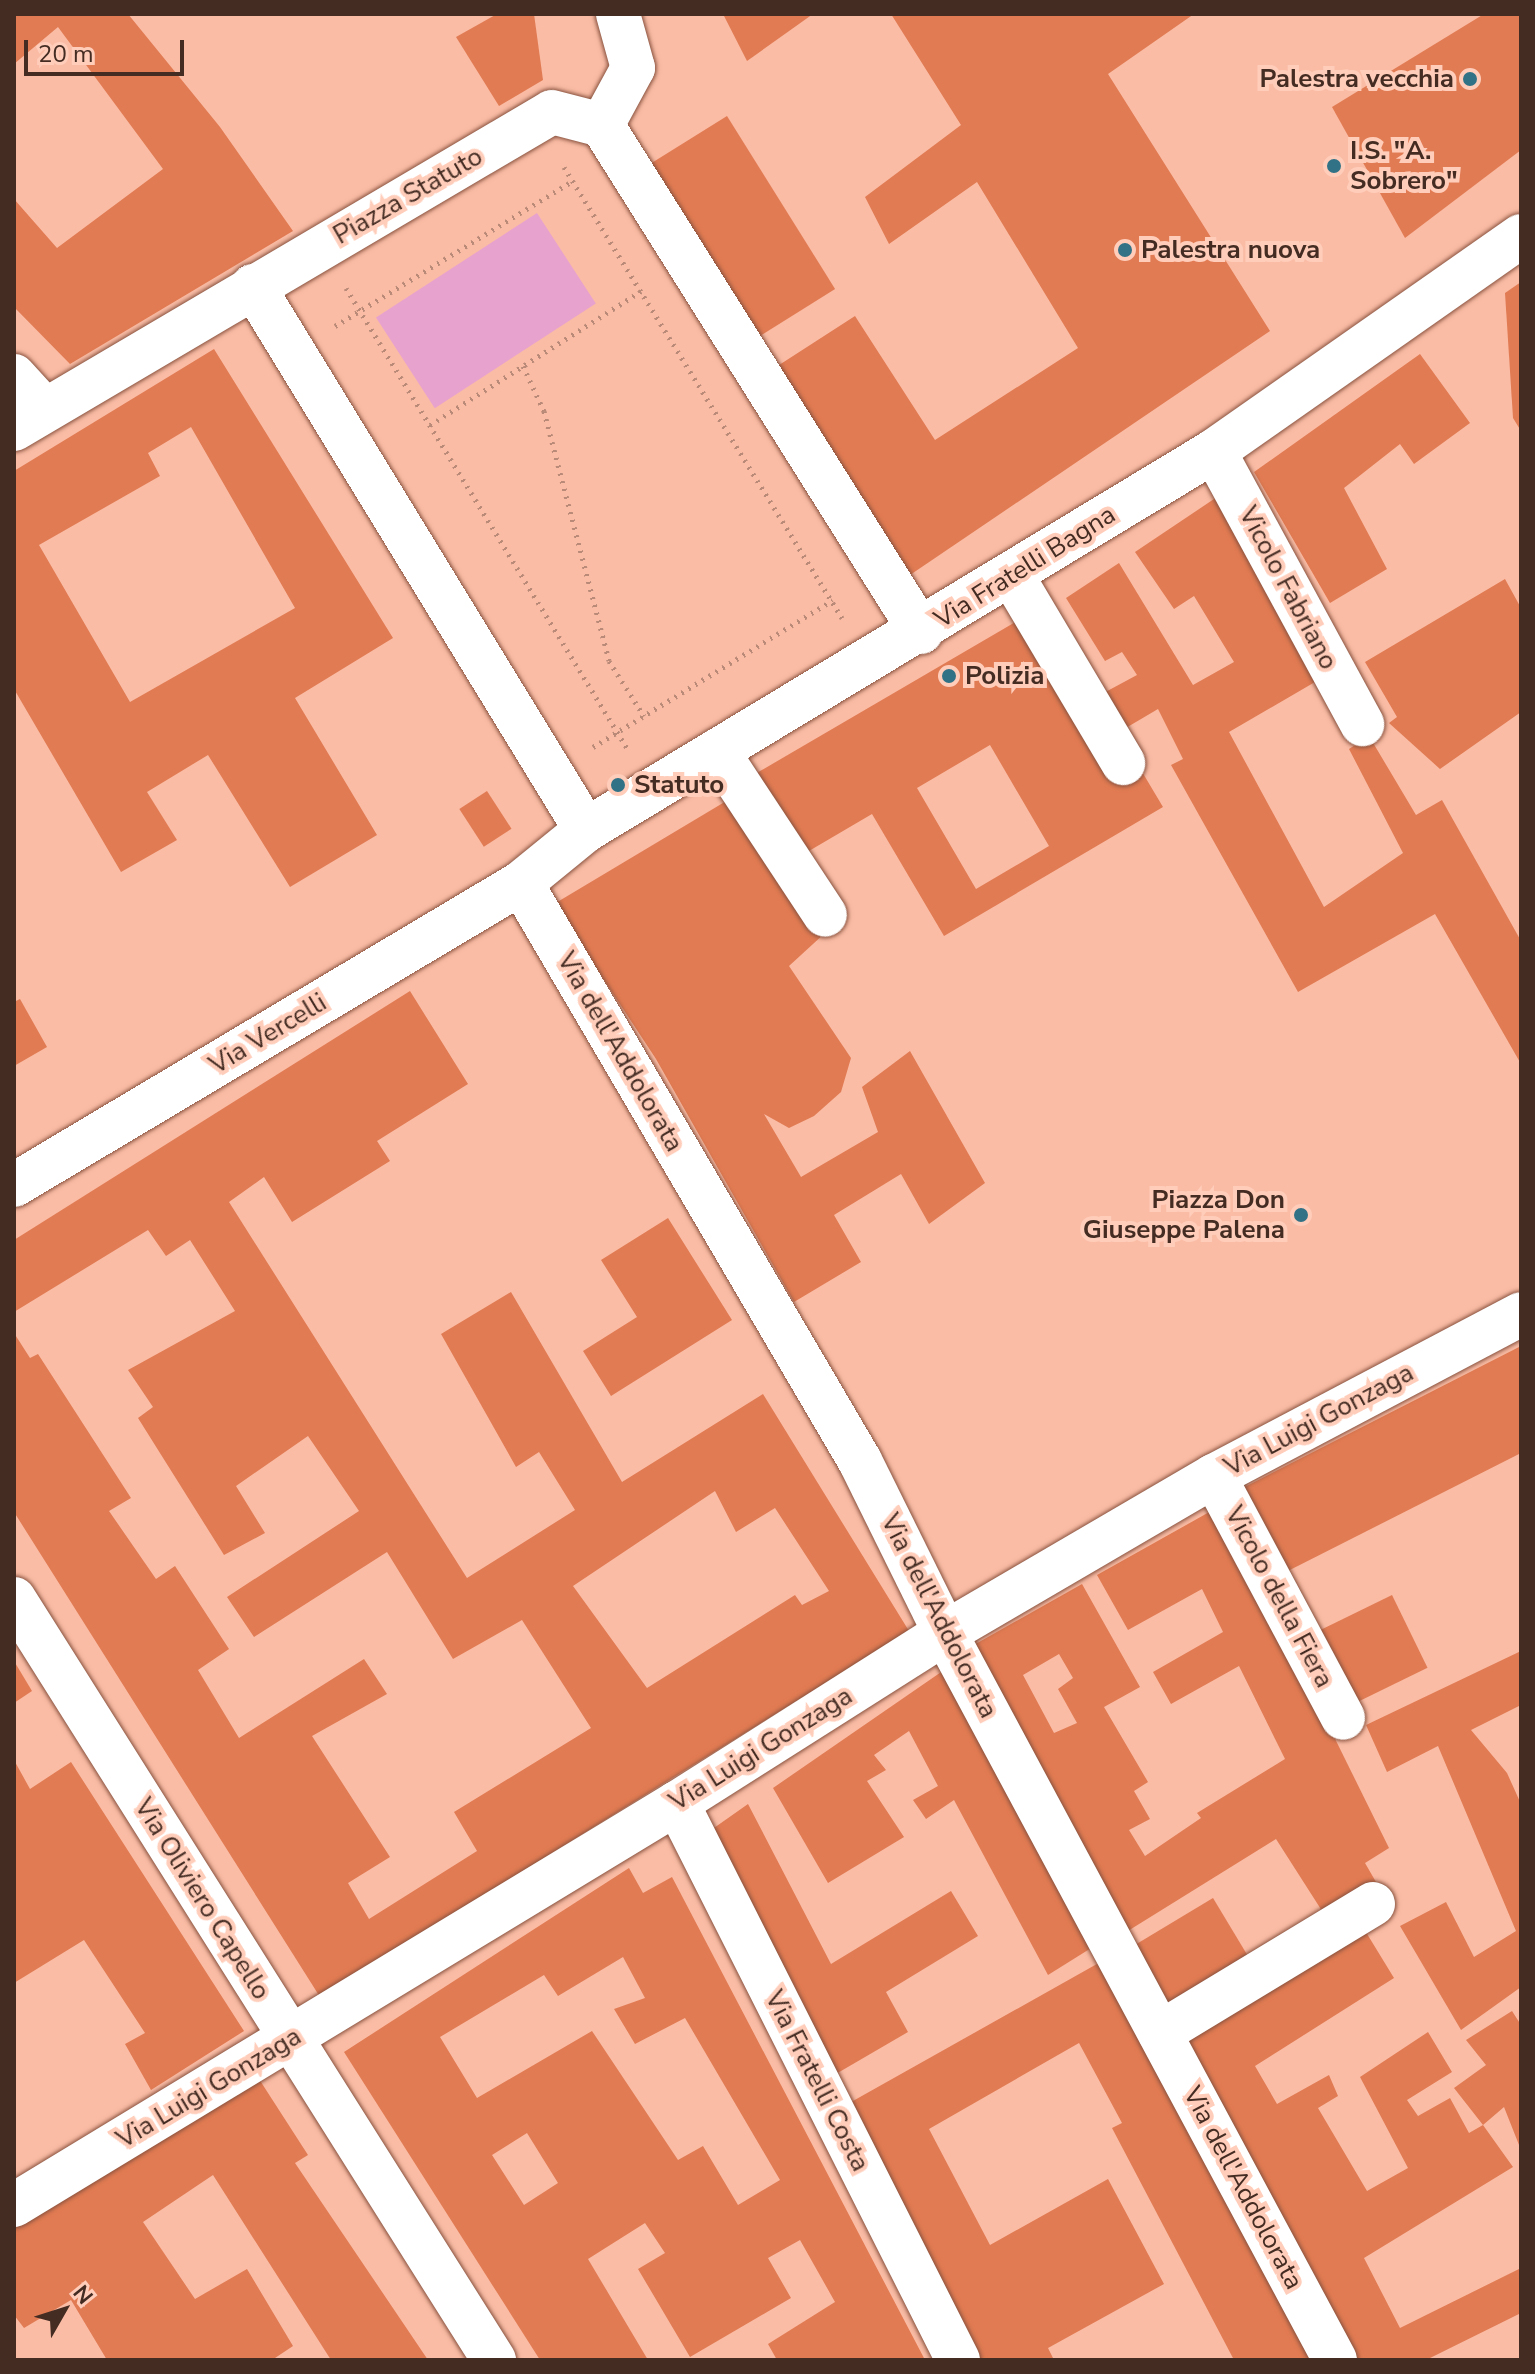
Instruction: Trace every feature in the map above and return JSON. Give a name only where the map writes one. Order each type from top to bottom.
[{"type":"street","points":[[618,14],[633,68],[610,139],[921,632]]},
{"type":"street","name":"Piazza Statuto","points":[[29,420],[552,112],[610,139]]},
{"type":"street","name":"Via Fratelli Bagna","points":[[521,883],[586,830],[655,792],[867,659],[921,632],[1214,451],[1521,236]]},
{"type":"street","points":[[253,286],[586,830]]},
{"type":"street","points":[[14,376],[29,420]]},
{"type":"street","name":"Vicolo Fabriano","points":[[1214,451],[1362,724]]},
{"type":"street","points":[[1011,574],[1123,763]]},
{"type":"street","points":[[717,751],[825,915]]},
{"type":"street","name":"Via Vercelli","points":[[14,1185],[521,883]]},
{"type":"street","name":"Via dell'Addolorata","points":[[521,883],[860,1461],[945,1633],[1335,2360]]},
{"type":"street","name":"Via Luigi Gonzaga","points":[[14,2205],[677,1803],[945,1633],[1214,1476],[1521,1314]]},
{"type":"street","name":"Vicolo della Fiera","points":[[1214,1476],[1343,1718]]},
{"type":"street","name":"Via Oliviero Capello","points":[[14,1599],[494,2360]]},
{"type":"street","name":"Via Fratelli Costa","points":[[677,1803],[958,2360]]},
{"type":"street","points":[[1160,2033],[1373,1904]]},
{"type":"path","points":[[538,121],[867,659]]},
{"type":"path","points":[[294,352],[573,181],[610,139]]},
{"type":"path","points":[[320,247],[655,792]]},
{"type":"path","points":[[430,425],[641,291]]},
{"type":"path","points":[[523,366],[544,411],[609,661],[644,716]]},
{"type":"path","points":[[551,771],[881,569]]},
{"type":"shaded area","points":[[537,213],[596,304],[435,408],[376,318]]},
{"type":"building","points":[[14,14],[128,14],[220,127],[293,231],[70,364],[14,307],[14,199],[57,248],[163,169],[58,27],[14,64]]},
{"type":"building","points":[[497,14],[534,14],[543,80],[499,106],[456,37]]},
{"type":"building","points":[[723,14],[813,14],[747,61]]},
{"type":"building","points":[[891,14],[1194,14],[1108,74],[1270,331],[910,575],[776,367],[855,316],[935,440],[1078,348],[977,182],[889,244],[865,197],[961,125]]},
{"type":"building","points":[[1484,14],[1521,14],[1521,150],[1405,238],[1332,107]]},
{"type":"building","points":[[727,116],[835,289],[754,340],[646,167]]},
{"type":"building","points":[[1521,282],[1521,431],[1513,418],[1505,293]]},
{"type":"building","points":[[214,349],[393,638],[295,698],[377,835],[290,887],[208,755],[147,792],[177,840],[121,872],[14,689],[14,471]],"holes":[[[191,427],[295,608],[130,702],[39,545],[160,476],[148,453]]]},
{"type":"building","points":[[1420,354],[1470,423],[1414,464],[1400,444],[1344,488],[1387,569],[1330,603],[1254,472]]},
{"type":"building","points":[[1217,497],[1315,682],[1229,732],[1324,907],[1403,853],[1349,749],[1369,736],[1416,815],[1442,800],[1521,941],[1521,1064],[1435,914],[1298,992],[1171,765],[1183,759],[1158,709],[1119,732],[1098,696],[1137,675],[1122,652],[1105,661],[1066,598],[1119,563],[1193,685],[1234,662],[1194,596],[1174,609],[1135,552]]},
{"type":"building","points":[[1505,579],[1521,608],[1521,712],[1440,769],[1389,723],[1397,717],[1365,662]]},
{"type":"building","points":[[1024,617],[1135,760],[1163,807],[944,936],[872,814],[797,858],[750,777]],"holes":[[[990,745],[1049,846],[976,889],[917,788]]]},
{"type":"building","points":[[487,791],[512,829],[484,847],[459,809]]},
{"type":"building","points":[[733,797],[825,933],[789,966],[851,1058],[841,1092],[814,1116],[789,1128],[764,1114],[801,1177],[878,1132],[862,1087],[910,1051],[985,1183],[929,1224],[901,1174],[834,1215],[861,1262],[794,1302],[656,1059],[554,904]]},
{"type":"building","points":[[410,991],[468,1084],[377,1141],[390,1161],[292,1222],[264,1177],[229,1202],[467,1578],[575,1510],[539,1452],[516,1467],[441,1334],[511,1292],[622,1482],[763,1394],[909,1631],[320,1997],[14,1512],[14,1333],[30,1358],[38,1354],[131,1498],[109,1511],[156,1579],[175,1566],[229,1649],[198,1670],[239,1738],[364,1659],[387,1694],[312,1736],[390,1857],[348,1883],[369,1919],[477,1851],[454,1812],[591,1728],[522,1620],[453,1659],[387,1552],[254,1637],[227,1597],[359,1511],[308,1436],[236,1486],[265,1533],[224,1555],[138,1418],[153,1407],[128,1370],[235,1311],[190,1240],[166,1256],[148,1230],[14,1312],[14,1240]],"holes":[[[715,1491],[736,1532],[775,1508],[829,1591],[802,1605],[795,1595],[647,1688],[573,1586]]]},
{"type":"building","points":[[20,999],[47,1047],[14,1066],[14,1002]]},
{"type":"building","points":[[668,1218],[732,1320],[611,1396],[583,1351],[637,1317],[601,1260]]},
{"type":"building","points":[[1521,1346],[1521,1453],[1278,1576],[1233,1493]]},
{"type":"building","points":[[1220,1506],[1389,1848],[1365,1863],[1376,1882],[1324,1914],[1276,1839],[1123,1934],[965,1650],[1082,1584],[1140,1687],[1104,1707],[1148,1782],[1134,1791],[1150,1819],[1129,1830],[1145,1856],[1201,1818],[1197,1813],[1285,1759],[1239,1666],[1171,1704],[1153,1672],[1223,1632],[1202,1589],[1128,1630],[1097,1575]],"holes":[[[1059,1654],[1073,1678],[1058,1689],[1077,1723],[1054,1733],[1023,1675]]]},
{"type":"building","points":[[1392,1595],[1428,1668],[1346,1708],[1310,1635]]},
{"type":"building","points":[[1521,1651],[1521,1705],[1471,1730],[1507,1773],[1521,1804],[1521,1987],[1461,2030],[1400,1926],[1446,1902],[1474,1957],[1516,1931],[1438,1746],[1387,1772],[1366,1725]]},
{"type":"building","points":[[14,1661],[32,1691],[14,1703]]},
{"type":"building","points":[[947,1668],[1096,1945],[1048,1975],[954,1800],[926,1819],[913,1800],[938,1786],[909,1731],[874,1755],[886,1770],[867,1781],[904,1837],[828,1883],[773,1788]]},
{"type":"building","points":[[14,1760],[30,1789],[71,1762],[244,2031],[151,2090],[125,2044],[145,2033],[84,1940],[14,1983]]},
{"type":"building","points":[[748,1804],[831,1964],[951,1891],[978,1936],[886,1992],[908,2032],[829,2078],[704,1835]]},
{"type":"building","points":[[629,1868],[643,1893],[672,1877],[925,2360],[777,2360],[768,2344],[835,2302],[800,2240],[768,2258],[791,2298],[690,2357],[638,2269],[665,2253],[645,2223],[588,2259],[648,2360],[540,2360],[344,2052]],"holes":[[[623,1957],[645,1998],[614,2009],[635,2044],[685,2018],[780,2180],[738,2205],[703,2146],[678,2160],[592,2031],[477,2098],[440,2037],[544,1975],[558,1996]],[[527,2133],[558,2183],[524,2205],[492,2155]]]},
{"type":"building","points":[[1213,1898],[1250,1959],[1167,2008],[1131,1947]]},
{"type":"building","points":[[1361,1924],[1394,1978],[1255,2066],[1277,2104],[1329,2075],[1338,2096],[1318,2108],[1367,2191],[1408,2168],[1360,2077],[1428,2032],[1452,2072],[1407,2100],[1418,2116],[1450,2098],[1469,2133],[1483,2125],[1513,2167],[1364,2258],[1400,2328],[1521,2268],[1521,2313],[1426,2360],[1354,2360],[1181,2032]]},
{"type":"building","points":[[1104,1960],[1319,2360],[1234,2360],[1112,2128],[1122,2123],[1079,2043],[929,2129],[990,2245],[1108,2179],[1164,2284],[1048,2348],[1054,2360],[977,2360],[844,2106]]},
{"type":"building","points":[[1512,2011],[1521,2025],[1521,2150],[1504,2107],[1483,2125],[1454,2088],[1486,2065],[1466,2040]]},
{"type":"building","points":[[259,2079],[308,2155],[295,2163],[428,2360],[331,2360],[213,2175],[143,2222],[195,2299],[247,2269],[293,2346],[272,2360],[107,2360],[71,2300],[24,2328],[14,2315],[14,2226]]},
{"type":"place","name":"Palestra vecchia","points":[[1470,79]]},
{"type":"place","name":"I.S. \"A. Sobrero\"","points":[[1334,166]]},
{"type":"place","name":"Palestra nuova","points":[[1125,250]]},
{"type":"place","name":"Polizia","points":[[949,676]]},
{"type":"place","name":"Statuto","points":[[618,785]]},
{"type":"place","name":"Piazza Don Giuseppe Palena","points":[[1301,1215]]}]
